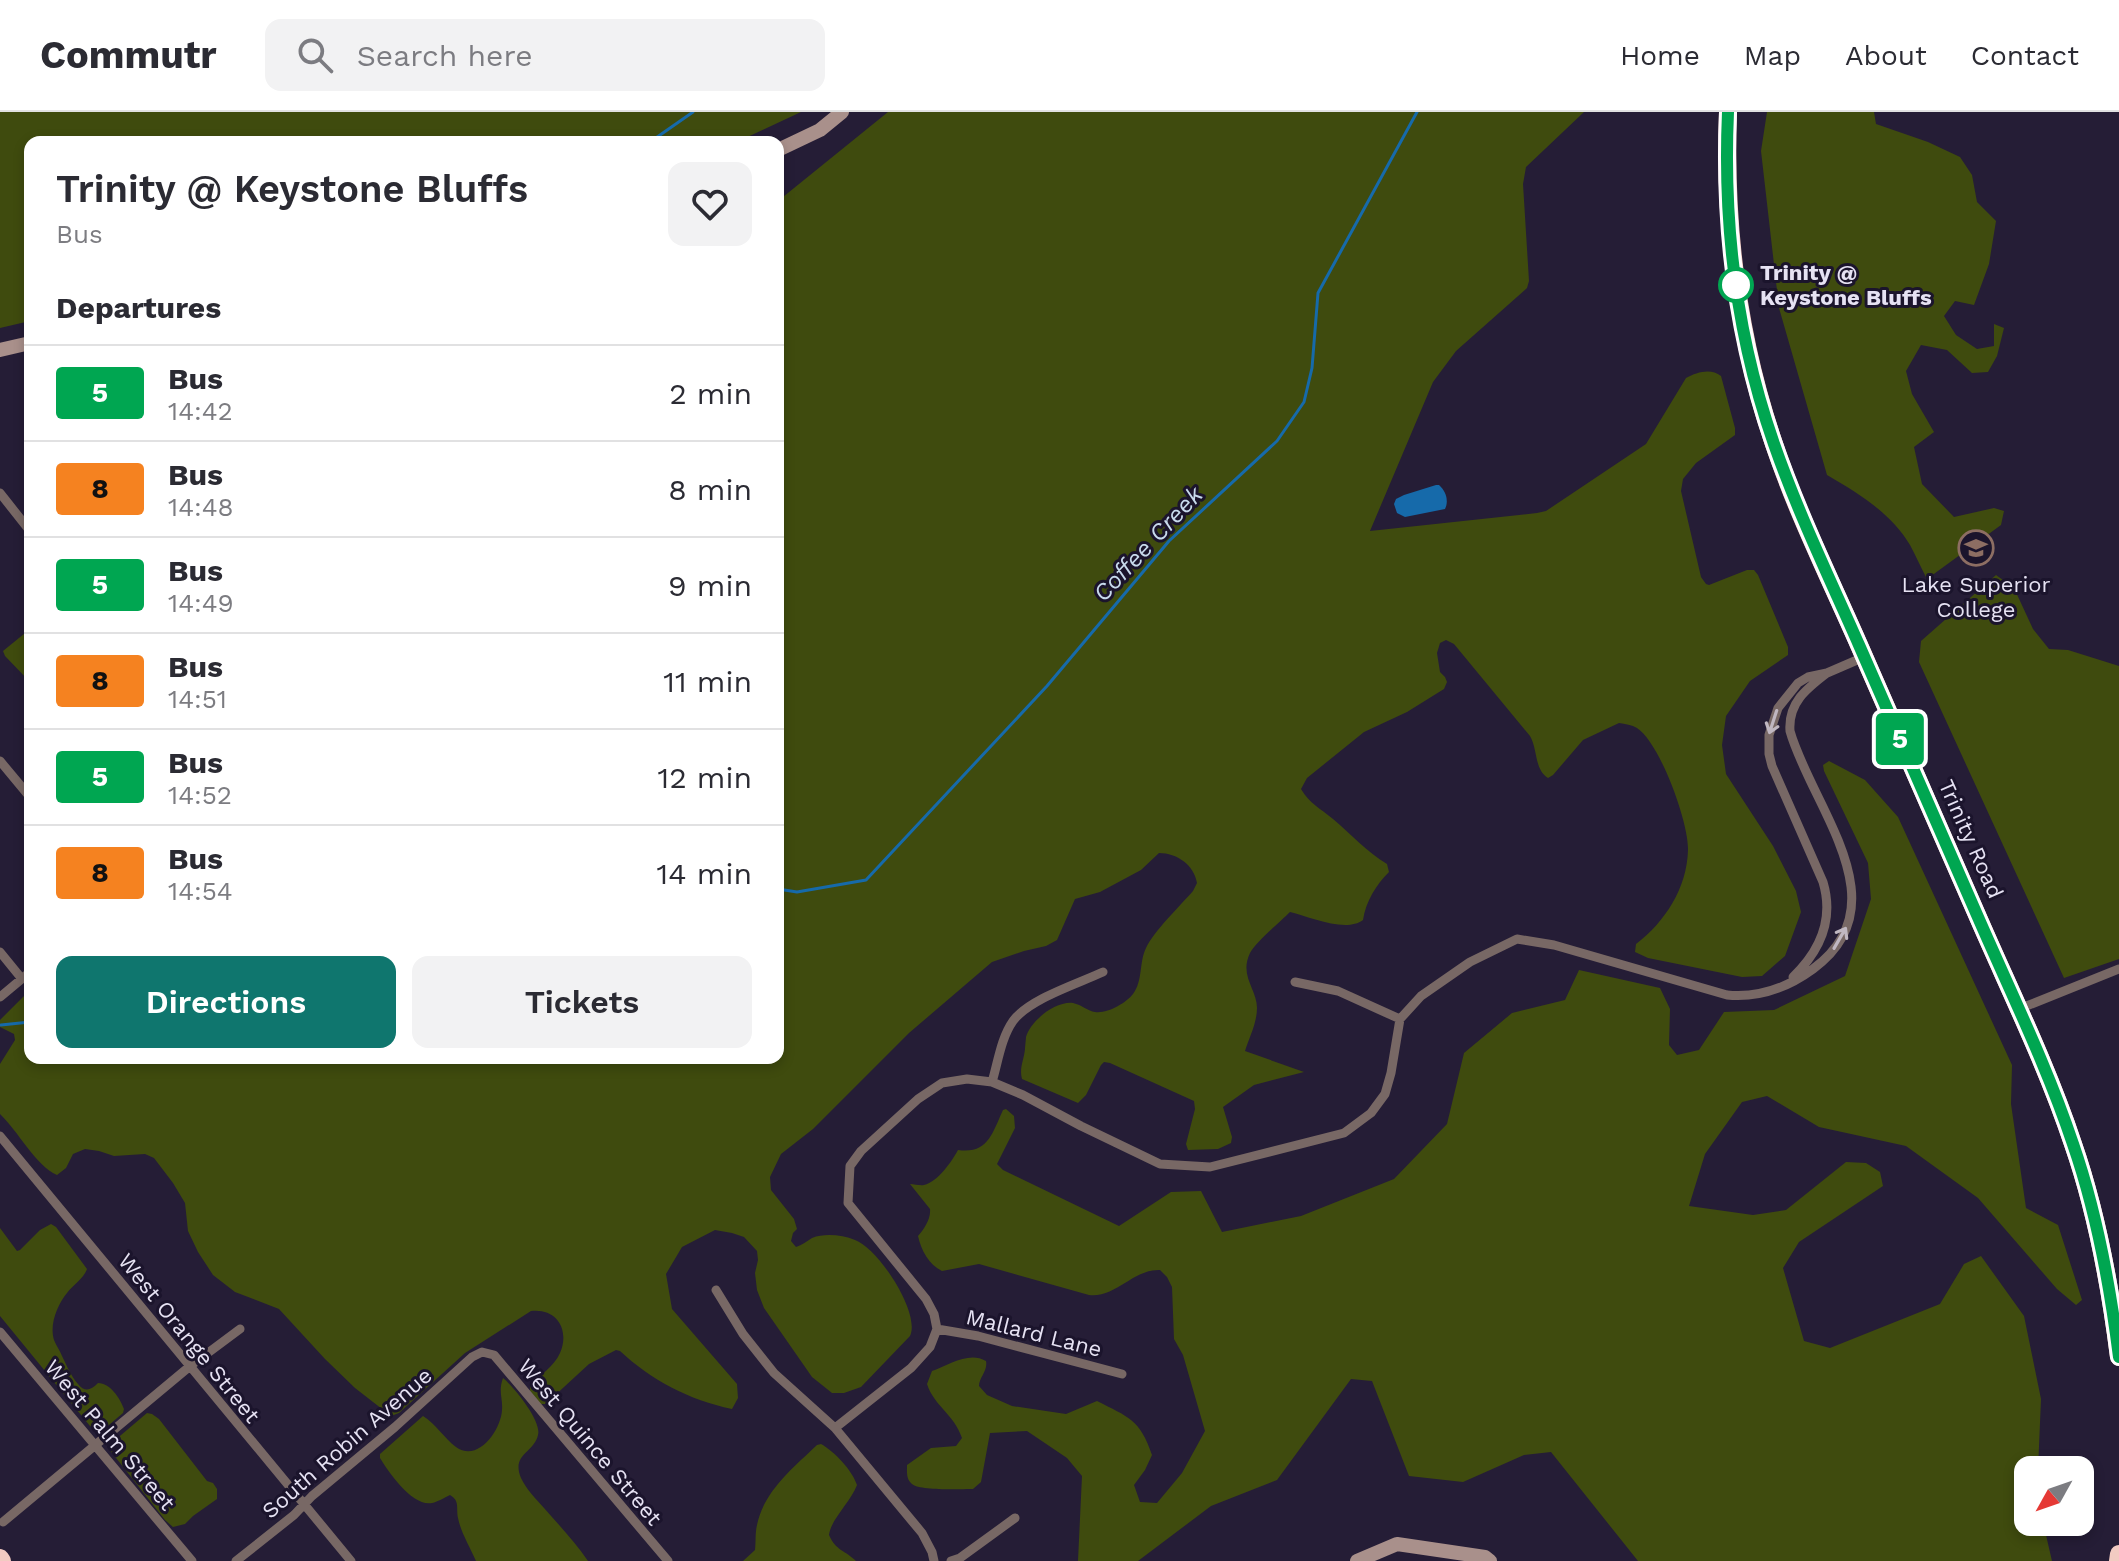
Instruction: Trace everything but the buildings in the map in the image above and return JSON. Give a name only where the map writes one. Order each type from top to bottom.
[{"type":"highway","name":"Trinity Road","points":[[1728,112],[1729,227],[1739,303],[1763,410],[1786,476],[2051,1083],[2082,1170],[2104,1260],[2119,1357]]},
{"type":"highway","points":[[2118,1561],[2119,1554]]},
{"type":"street","points":[[784,147],[820,130],[842,112]]},
{"type":"street","points":[[0,350],[24,344]]},
{"type":"street","points":[[0,493],[24,523]]},
{"type":"street","points":[[1781,987],[1806,964],[1818,946],[1825,924],[1827,902],[1823,882],[1772,766],[1769,735],[1778,708],[1792,688],[1803,680],[1864,657]]},
{"type":"street","points":[[835,1428],[911,1368],[930,1347],[937,1329],[926,1299],[848,1203],[850,1166],[861,1151],[918,1099],[942,1083],[967,1079],[992,1082],[1160,1164],[1210,1167],[1344,1133],[1371,1113],[1385,1094],[1400,1019],[1421,996],[1470,962],[1517,939],[1554,945],[1727,995],[1758,995],[1810,971],[1832,952],[1846,930],[1853,895],[1850,873],[1790,731],[1790,716],[1796,702],[1827,673]]},
{"type":"street","points":[[0,761],[24,790]]},
{"type":"street","points":[[0,952],[24,973]]},
{"type":"street","points":[[2019,1009],[2119,969]]},
{"type":"street","points":[[992,1082],[1006,1035],[1013,1021],[1028,1006],[1103,972]]},
{"type":"street","points":[[0,997],[24,977]]},
{"type":"street","points":[[1295,982],[1338,991],[1400,1019]]},
{"type":"street","name":"West Orange Street","points":[[0,1136],[351,1561]]},
{"type":"street","points":[[716,1290],[743,1334],[774,1373],[835,1428],[922,1533],[934,1561]]},
{"type":"street","points":[[3,1522],[189,1367],[240,1329]]},
{"type":"street","name":"Mallard Lane","points":[[937,1329],[978,1336],[1122,1374]]},
{"type":"street","name":"West Palm Street","points":[[0,1332],[192,1561]]},
{"type":"street","name":"South Robin Avenue","points":[[236,1561],[395,1427],[472,1357],[482,1352]]},
{"type":"street","name":"West Quince Street","points":[[482,1352],[494,1355],[668,1561]]},
{"type":"street","points":[[951,1561],[960,1558],[1015,1518]]},
{"type":"street","points":[[1357,1561],[1397,1544],[1485,1557],[1490,1561]]},
{"type":"green space","points":[[0,112],[801,112],[750,136],[24,136],[24,322],[0,328]]},
{"type":"green space","points":[[888,112],[1584,112],[1526,167],[1523,184],[1527,288],[1456,351],[1433,382],[1370,531],[1546,511],[1646,444],[1686,378],[1704,372],[1721,376],[1735,435],[1696,463],[1683,479],[1681,491],[1701,577],[1709,585],[1754,570],[1788,647],[1788,655],[1750,681],[1726,716],[1722,745],[1726,774],[1773,846],[1796,891],[1801,912],[1785,956],[1762,976],[1742,977],[1648,958],[1635,952],[1636,944],[1665,915],[1679,891],[1687,864],[1684,822],[1672,784],[1655,750],[1637,728],[1619,723],[1583,740],[1548,778],[1540,770],[1530,736],[1454,644],[1446,640],[1440,643],[1437,653],[1440,672],[1447,682],[1444,689],[1407,712],[1364,732],[1307,778],[1301,789],[1312,802],[1387,864],[1389,872],[1372,894],[1363,920],[1347,925],[1290,912],[1250,953],[1246,969],[1257,1008],[1245,1051],[1304,1072],[1254,1085],[1223,1107],[1231,1143],[1218,1149],[1188,1150],[1186,1144],[1195,1109],[1194,1101],[1110,1063],[1101,1065],[1086,1095],[1078,1103],[1022,1079],[1026,1037],[1033,1024],[1045,1013],[1066,1003],[1092,1011],[1105,1011],[1133,994],[1150,941],[1197,883],[1184,861],[1159,853],[1141,870],[1100,892],[1075,899],[1057,940],[992,962],[909,1033],[813,1129],[781,1154],[770,1177],[771,1190],[794,1219],[797,1229],[791,1241],[796,1247],[812,1238],[834,1235],[864,1245],[895,1282],[909,1312],[912,1326],[910,1336],[861,1387],[844,1393],[832,1393],[812,1377],[764,1308],[757,1290],[757,1251],[744,1237],[715,1230],[682,1247],[666,1274],[672,1309],[737,1384],[738,1398],[732,1409],[672,1388],[616,1350],[589,1364],[545,1404],[540,1404],[530,1387],[557,1358],[563,1336],[554,1317],[531,1311],[465,1353],[399,1413],[391,1416],[355,1388],[279,1309],[235,1292],[213,1275],[188,1231],[185,1203],[154,1158],[145,1154],[114,1156],[85,1149],[73,1154],[66,1168],[57,1175],[34,1156],[0,1114],[0,1064],[15,1040],[14,1034],[0,1027],[0,1020],[24,996],[24,1064],[784,1064],[784,196]]},
{"type":"green space","points":[[1767,112],[1874,112],[1876,124],[1960,157],[1972,175],[1977,202],[1996,221],[1989,264],[1974,305],[1955,301],[1944,316],[1956,335],[1977,349],[1994,346],[1994,324],[2004,328],[1997,356],[1988,372],[1972,373],[1947,350],[1921,345],[1906,371],[1912,394],[1934,432],[1914,447],[1922,484],[1954,517],[1994,508],[2004,511],[2001,525],[1927,579],[1910,545],[1893,523],[1862,497],[1827,475],[1779,308],[1761,151]]},
{"type":"green space","points":[[1996,575],[2014,588],[2033,629],[2049,649],[2068,650],[2119,666],[2119,959],[2064,978],[1919,662],[1921,641]]},
{"type":"green space","points":[[24,634],[24,676],[5,656],[3,651]]},
{"type":"green space","points":[[1829,761],[1865,780],[1898,817],[2012,1065],[2011,1104],[2026,1208],[2058,1225],[2082,1300],[2076,1305],[2057,1289],[1978,1198],[1906,1146],[1819,1127],[1767,1096],[1742,1102],[1705,1154],[1689,1206],[1753,1215],[1786,1210],[1846,1162],[1866,1163],[1880,1172],[1883,1186],[1799,1242],[1783,1268],[1804,1341],[1830,1348],[1940,1304],[1964,1264],[1981,1256],[2024,1316],[2041,1399],[2039,1456],[2014,1456],[2014,1536],[2046,1536],[2052,1561],[1638,1561],[1551,1452],[1524,1455],[1463,1482],[1409,1476],[1372,1381],[1351,1379],[1277,1480],[1211,1506],[1138,1561],[1078,1561],[1082,1476],[1067,1458],[1027,1431],[990,1433],[981,1482],[973,1489],[931,1489],[910,1482],[907,1465],[931,1448],[956,1446],[962,1438],[927,1384],[932,1371],[966,1358],[986,1361],[979,1386],[987,1395],[1012,1406],[1066,1414],[1097,1401],[1132,1420],[1143,1434],[1152,1455],[1134,1485],[1140,1502],[1157,1503],[1182,1473],[1205,1431],[1183,1355],[1174,1339],[1172,1287],[1160,1270],[1141,1274],[1108,1292],[1089,1295],[979,1264],[942,1271],[926,1256],[918,1236],[925,1227],[930,1209],[910,1184],[929,1183],[944,1170],[958,1150],[976,1149],[983,1145],[1003,1110],[1014,1116],[1015,1128],[997,1164],[1003,1170],[1119,1226],[1171,1192],[1201,1191],[1222,1232],[1301,1216],[1394,1179],[1447,1124],[1464,1053],[1512,1013],[1565,1000],[1579,970],[1660,988],[1670,1009],[1669,1045],[1677,1055],[1699,1050],[1724,1012],[1774,1010],[1845,976],[1871,899],[1868,863],[1823,765]]},
{"type":"green space","points":[[51,1224],[87,1269],[58,1308],[53,1327],[54,1340],[71,1374],[83,1389],[88,1390],[98,1383],[107,1386],[124,1409],[103,1430],[98,1431],[90,1426],[0,1316],[0,1228],[17,1251]]},
{"type":"green space","points":[[503,1378],[526,1405],[538,1429],[536,1441],[519,1464],[521,1478],[588,1561],[476,1561],[461,1529],[453,1497],[450,1495],[432,1503],[417,1500],[402,1488],[380,1458],[380,1454],[423,1416],[456,1447],[464,1451],[480,1448],[493,1435],[501,1418]]},
{"type":"green space","points":[[147,1413],[159,1419],[207,1481],[217,1489],[217,1499],[185,1524],[173,1527],[165,1520],[109,1449]]},
{"type":"green space","points":[[821,1444],[842,1462],[857,1485],[829,1535],[838,1547],[856,1561],[743,1561],[755,1550],[756,1528],[766,1501],[798,1462]]},
{"type":"water","points":[[1436,485],[1445,493],[1445,509],[1405,517],[1397,513],[1396,499]]},
{"type":"waterway","points":[[659,136],[693,112]]},
{"type":"waterway","name":"Coffee Creek","points":[[784,890],[797,892],[866,880],[1047,686],[1169,541],[1277,441],[1304,402],[1312,368],[1318,293],[1417,112]]},
{"type":"waterway","name":"Coffee Creek","points":[[1,1025],[24,1023]]},
{"type":"bus line","name":"5","points":[[1728,112],[1728,199],[1732,254],[1746,344],[1773,442],[1800,511],[2051,1083],[2082,1170],[2096,1221],[2119,1357]]},
{"type":"place","name":"Trinity @ Keystone Bluffs","points":[[1736,285]]},
{"type":"place","name":"Lake Superior College","points":[[1976,548]]}]
